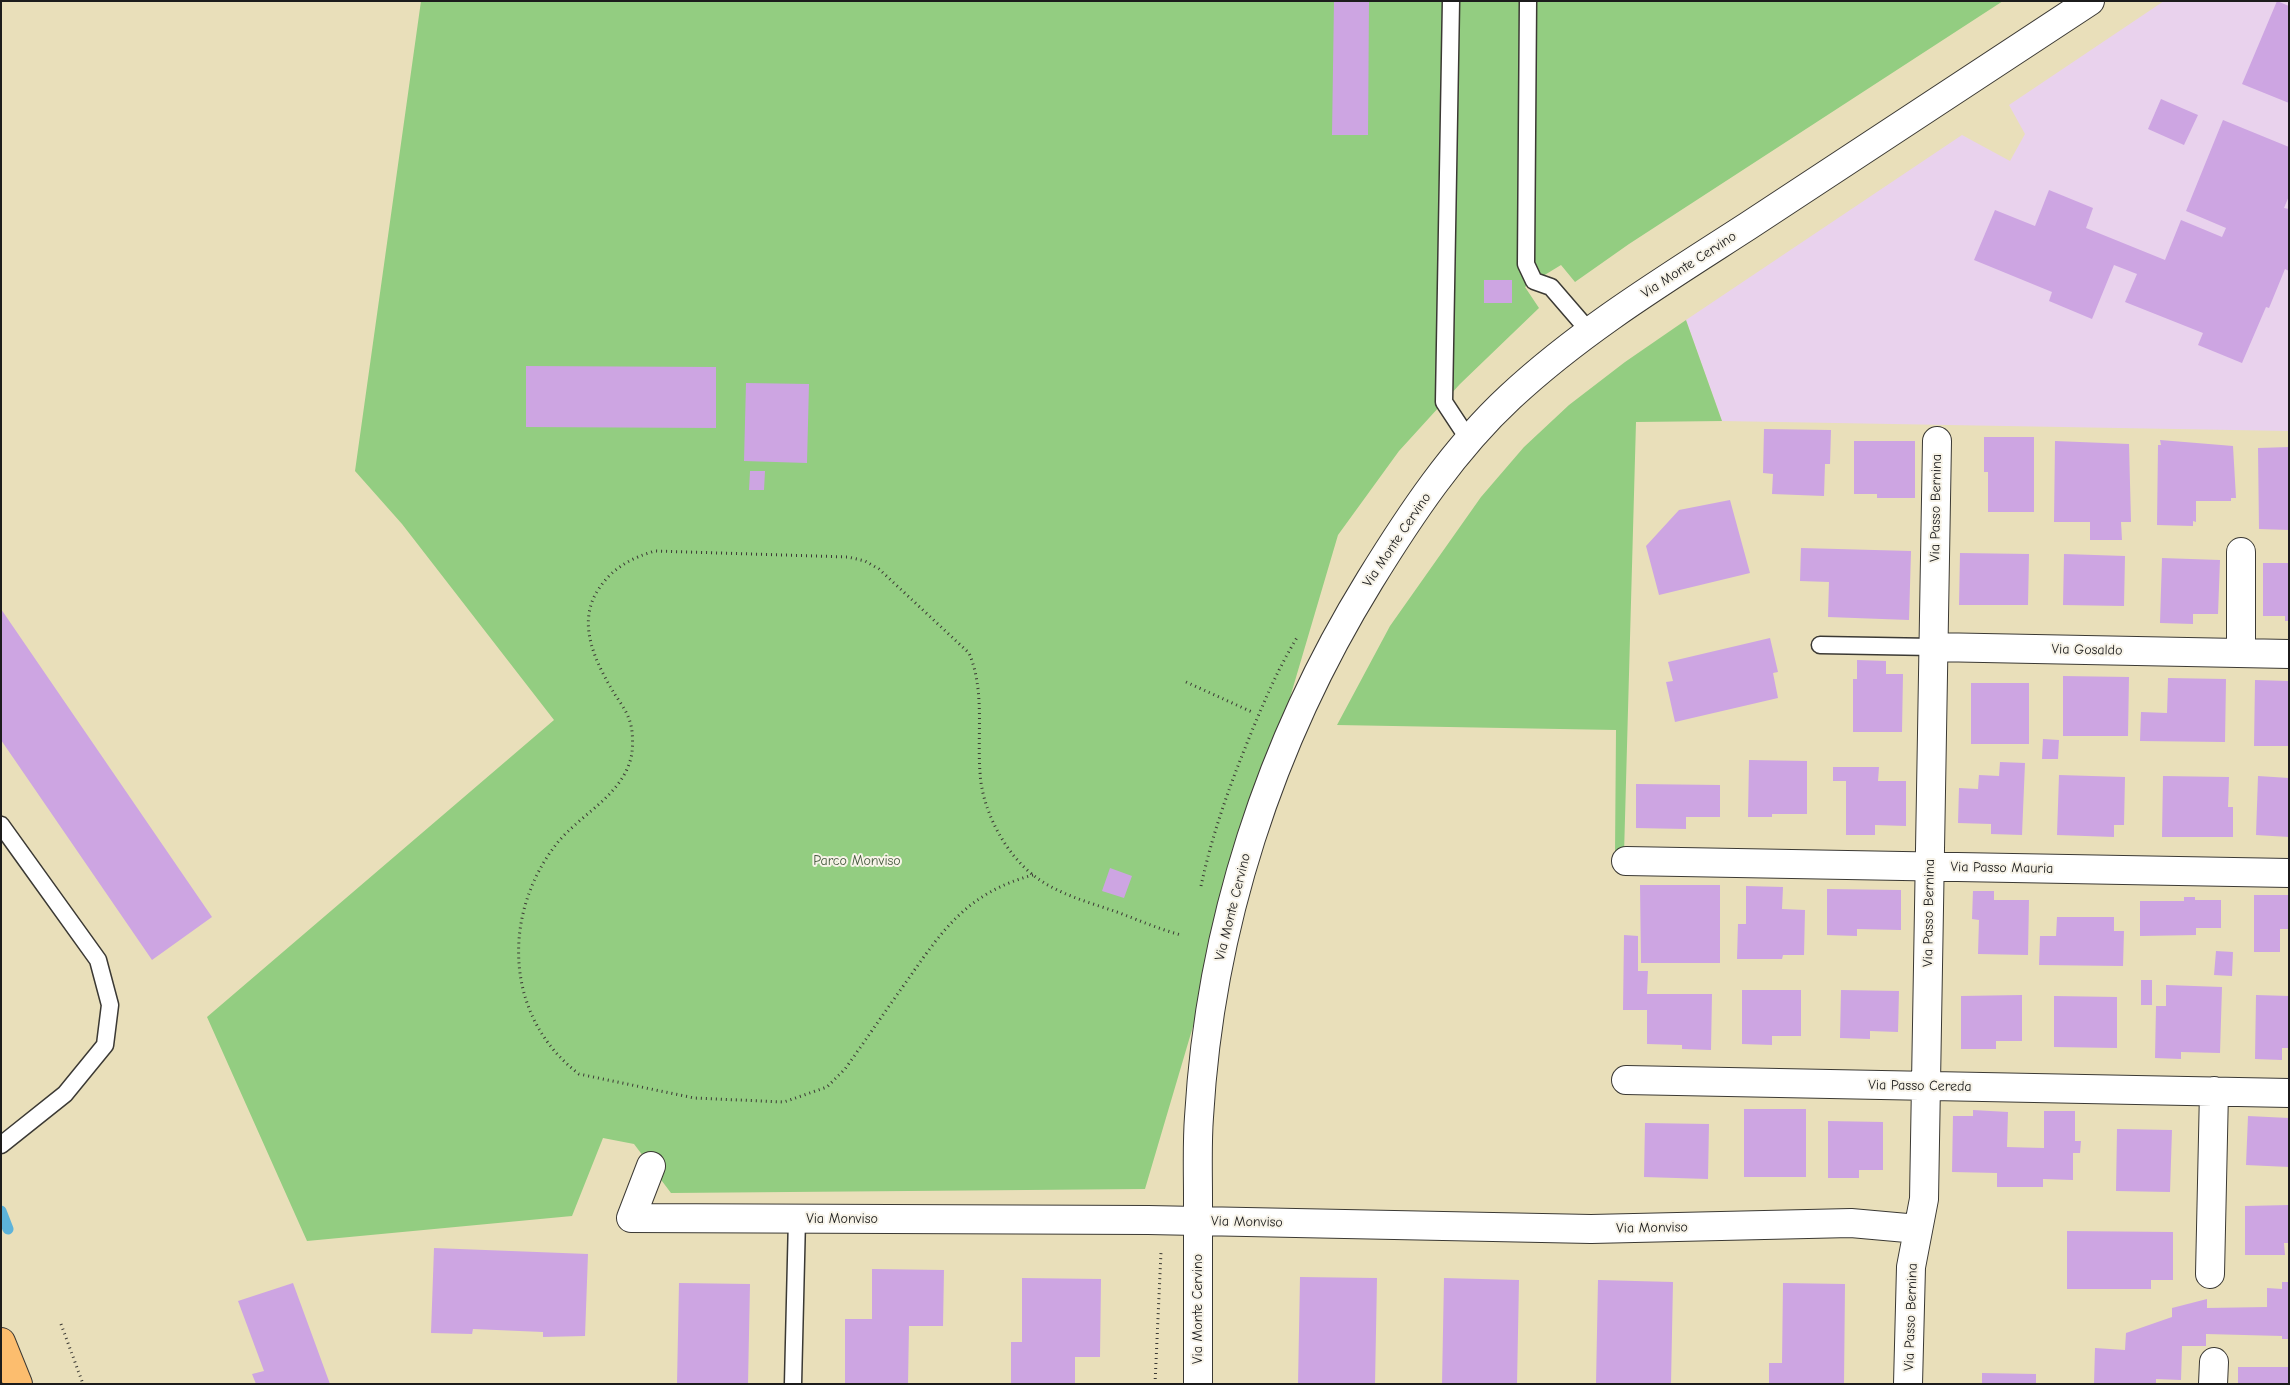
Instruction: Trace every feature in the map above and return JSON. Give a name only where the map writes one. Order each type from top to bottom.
[{"type":"street","name":"Via Monte Cervino","points":[[1198,1384],[1199,1118],[1206,1046],[1217,974],[1229,918],[1253,829],[1281,750],[1303,699],[1350,611],[1397,536],[1430,489],[1469,440],[1507,400],[1589,331],[2090,1]]},
{"type":"street","name":"Via Passo Bernina","points":[[1908,1384],[1911,1267],[1924,1199],[1937,441]]},
{"type":"street","points":[[2241,552],[2241,653]]},
{"type":"street","name":"Via Gosaldo","points":[[1933,647],[2289,654]]},
{"type":"street","name":"Via Passo Mauria","points":[[1626,862],[2289,873]]},
{"type":"street","name":"Via Passo Cereda","points":[[1626,1080],[2289,1093]]},
{"type":"street","points":[[2210,1274],[2214,1091]]},
{"type":"street","name":"Via Monviso","points":[[651,1166],[631,1218],[1198,1221],[1591,1229],[1851,1223],[1918,1229]]},
{"type":"lane","points":[[1451,1],[1444,402],[1469,440]]},
{"type":"lane","points":[[1528,1],[1526,264],[1534,281],[1550,287],[1589,331]]},
{"type":"lane","points":[[1820,645],[1933,647]]},
{"type":"lane","points":[[1,825],[98,960],[110,1005],[105,1045],[65,1094],[1,1145]]},
{"type":"lane","points":[[793,1384],[797,1218]]},
{"type":"path","points":[[1033,875],[1008,882],[987,893],[963,910],[942,931],[845,1069],[828,1087],[784,1102],[694,1098],[580,1074],[564,1062],[550,1046],[536,1027],[525,1002],[520,978],[519,950],[526,898],[535,877],[560,840],[612,792],[624,774],[632,754],[633,736],[629,719],[606,680],[589,640],[588,618],[593,599],[602,584],[617,569],[632,558],[656,551],[848,557],[866,561],[879,570],[969,653],[976,670],[979,687],[982,798],[1004,841],[1020,862],[1033,875],[1069,896],[1181,935]]},
{"type":"path","points":[[1200,891],[1210,845],[1231,780],[1277,673],[1301,631]]},
{"type":"path","points":[[1186,682],[1252,712]]},
{"type":"path","points":[[1155,1384],[1162,1221]]},
{"type":"path","points":[[61,1324],[84,1384]]},
{"type":"shaded area","points":[[2164,1],[2289,1],[2289,431],[1722,421],[1686,320],[1962,135],[2010,161],[2025,134],[2009,105]]},
{"type":"green space","name":"Parco Monviso","points":[[421,1],[2003,1],[1629,244],[1575,282],[1561,265],[1525,287],[1539,308],[1460,384],[1399,451],[1338,535],[1145,1189],[671,1193],[634,1144],[603,1138],[572,1216],[307,1241],[207,1017],[554,720],[402,524],[355,471]]},
{"type":"green space","points":[[1686,320],[1722,421],[1636,422],[1624,854],[1615,854],[1616,730],[1337,725],[1390,626],[1481,497],[1524,447],[1569,405],[1625,362]]},
{"type":"building","points":[[1334,1],[1369,1],[1368,135],[1332,135]]},
{"type":"building","points":[[2277,1],[2289,6],[2289,103],[2242,84]]},
{"type":"building","points":[[2161,99],[2198,115],[2184,145],[2148,129]]},
{"type":"building","points":[[2223,120],[2289,147],[2289,196],[2284,208],[2289,209],[2289,271],[2285,269],[2269,308],[2266,307],[2242,363],[2198,345],[2203,333],[2125,302],[2137,274],[2114,265],[2092,319],[2049,301],[2052,292],[1974,260],[1995,210],[2035,226],[2049,190],[2093,208],[2086,228],[2165,260],[2181,220],[2222,237],[2226,228],[2186,211]]},
{"type":"building","points":[[1484,280],[1512,280],[1512,303],[1484,303]]},
{"type":"building","points":[[526,366],[716,367],[716,428],[526,427]]},
{"type":"building","points":[[746,383],[809,384],[807,463],[744,461]]},
{"type":"building","points":[[1764,429],[1831,430],[1830,464],[1825,464],[1824,496],[1772,494],[1773,474],[1763,473]]},
{"type":"building","points":[[1984,437],[2034,437],[2034,512],[1988,512],[1988,472],[1984,472]]},
{"type":"building","points":[[2160,440],[2233,446],[2236,498],[2231,498],[2231,501],[2196,501],[2196,522],[2193,521],[2193,526],[2157,525],[2158,445],[2161,445]]},
{"type":"building","points":[[1854,441],[1915,441],[1915,498],[1877,498],[1877,494],[1854,494]]},
{"type":"building","points":[[2055,441],[2129,444],[2131,522],[2121,522],[2122,540],[2090,540],[2090,522],[2054,522]]},
{"type":"building","points":[[2289,447],[2289,530],[2259,529],[2258,448]]},
{"type":"building","points":[[750,471],[765,471],[764,490],[749,490]]},
{"type":"building","points":[[1730,500],[1750,573],[1659,595],[1646,546],[1679,510]]},
{"type":"building","points":[[1801,548],[1911,551],[1909,620],[1828,617],[1829,582],[1800,581]]},
{"type":"building","points":[[1960,553],[2029,554],[2028,605],[1959,605]]},
{"type":"building","points":[[2064,554],[2125,556],[2124,606],[2063,605]]},
{"type":"building","points":[[2162,558],[2220,560],[2218,614],[2193,614],[2193,624],[2160,623]]},
{"type":"building","points":[[2263,563],[2289,563],[2289,621],[2285,621],[2285,616],[2263,616]]},
{"type":"building","points":[[1,609],[212,917],[152,960],[1,740]]},
{"type":"building","points":[[1770,638],[1778,672],[1773,673],[1778,698],[1675,722],[1666,682],[1673,681],[1668,662]]},
{"type":"building","points":[[1857,660],[1886,661],[1886,674],[1903,674],[1902,732],[1853,732],[1853,679],[1857,679]]},
{"type":"building","points":[[2063,676],[2129,677],[2128,736],[2063,736]]},
{"type":"building","points":[[2168,678],[2226,679],[2225,742],[2140,741],[2141,712],[2167,713]]},
{"type":"building","points":[[2255,680],[2289,681],[2289,746],[2254,746]]},
{"type":"building","points":[[1971,683],[2029,683],[2029,744],[1971,744]]},
{"type":"building","points":[[2043,739],[2059,740],[2058,759],[2042,759]]},
{"type":"building","points":[[1749,760],[1807,761],[1807,814],[1772,814],[1772,817],[1748,817]]},
{"type":"building","points":[[2000,762],[2025,763],[2022,835],[1991,834],[1991,824],[1958,823],[1959,788],[1978,789],[1979,775],[1999,776]]},
{"type":"building","points":[[1833,767],[1879,767],[1878,781],[1906,781],[1906,826],[1875,825],[1875,835],[1846,835],[1846,781],[1833,781]]},
{"type":"building","points":[[2059,775],[2125,777],[2124,825],[2114,825],[2114,837],[2057,835]]},
{"type":"building","points":[[2163,776],[2229,777],[2228,807],[2233,807],[2233,837],[2162,837]]},
{"type":"building","points":[[2258,776],[2289,778],[2289,837],[2256,835]]},
{"type":"building","points":[[1636,784],[1720,785],[1720,817],[1686,817],[1686,829],[1636,828]]},
{"type":"building","points":[[1110,868],[1132,876],[1124,898],[1102,891]]},
{"type":"building","points":[[1640,885],[1720,885],[1720,963],[1641,963]]},
{"type":"building","points":[[1746,886],[1783,887],[1782,909],[1805,910],[1804,955],[1783,955],[1782,959],[1737,959],[1738,924],[1746,924]]},
{"type":"building","points":[[1827,889],[1901,890],[1901,930],[1857,929],[1857,936],[1827,935]]},
{"type":"building","points":[[1973,891],[1994,891],[1994,900],[2029,900],[2028,955],[1978,954],[1979,920],[1972,919]]},
{"type":"building","points":[[2254,895],[2289,895],[2289,929],[2280,929],[2280,952],[2254,952]]},
{"type":"building","points":[[2184,897],[2195,897],[2195,900],[2221,900],[2221,928],[2196,928],[2196,935],[2140,936],[2140,901],[2184,901]]},
{"type":"building","points":[[2057,917],[2114,917],[2114,931],[2124,931],[2123,966],[2039,965],[2040,936],[2056,936]]},
{"type":"building","points":[[1624,935],[1638,936],[1638,971],[1648,971],[1647,994],[1712,994],[1711,1050],[1682,1049],[1682,1045],[1647,1044],[1647,1010],[1623,1010]]},
{"type":"building","points":[[2216,951],[2233,952],[2232,976],[2214,975]]},
{"type":"building","points":[[2141,980],[2152,980],[2152,1005],[2141,1005]]},
{"type":"building","points":[[2166,985],[2222,987],[2220,1053],[2181,1052],[2181,1059],[2155,1058],[2156,1006],[2166,1006]]},
{"type":"building","points":[[1742,990],[1801,990],[1801,1036],[1772,1036],[1772,1045],[1742,1044]]},
{"type":"building","points":[[1841,990],[1899,991],[1898,1032],[1870,1031],[1870,1039],[1840,1038]]},
{"type":"building","points":[[2022,995],[2022,1041],[1996,1041],[1996,1049],[1961,1049],[1961,996]]},
{"type":"building","points":[[2256,995],[2289,996],[2289,1048],[2282,1048],[2282,1060],[2255,1059]]},
{"type":"building","points":[[2054,996],[2117,997],[2117,1048],[2054,1047]]},
{"type":"building","points":[[1744,1109],[1806,1109],[1806,1177],[1744,1177]]},
{"type":"building","points":[[1973,1110],[2008,1112],[2007,1147],[2044,1148],[2044,1111],[2075,1111],[2075,1141],[2081,1141],[2080,1153],[2073,1153],[2073,1180],[2043,1179],[2043,1187],[1997,1187],[1997,1173],[1952,1172],[1953,1116],[1973,1116]]},
{"type":"building","points":[[2248,1116],[2289,1118],[2289,1167],[2246,1165]]},
{"type":"building","points":[[1828,1121],[1883,1122],[1883,1170],[1859,1170],[1859,1178],[1828,1178]]},
{"type":"building","points":[[1645,1123],[1709,1124],[1708,1179],[1644,1177]]},
{"type":"building","points":[[2117,1129],[2172,1130],[2170,1192],[2116,1191]]},
{"type":"building","points":[[2289,1205],[2289,1243],[2284,1243],[2285,1255],[2245,1255],[2245,1206]]},
{"type":"building","points":[[2067,1231],[2173,1232],[2173,1280],[2151,1280],[2151,1289],[2067,1289]]},
{"type":"building","points":[[434,1248],[588,1254],[585,1336],[543,1337],[543,1332],[473,1329],[472,1334],[431,1333]]},
{"type":"building","points":[[872,1269],[944,1270],[943,1326],[909,1326],[908,1384],[845,1384],[845,1319],[872,1319]]},
{"type":"building","points":[[1300,1277],[1377,1278],[1375,1384],[1298,1384]]},
{"type":"building","points":[[1022,1278],[1101,1279],[1100,1357],[1075,1357],[1075,1384],[1011,1384],[1011,1342],[1022,1342]]},
{"type":"building","points":[[1444,1278],[1519,1280],[1517,1384],[1442,1384]]},
{"type":"building","points":[[1598,1280],[1673,1282],[1671,1384],[1596,1384]]},
{"type":"building","points":[[2282,1282],[2289,1282],[2289,1339],[2282,1339],[2282,1336],[2206,1334],[2206,1346],[2182,1346],[2181,1380],[2156,1379],[2156,1384],[2094,1384],[2095,1348],[2125,1350],[2126,1333],[2172,1317],[2172,1308],[2207,1299],[2207,1308],[2267,1307],[2267,1288],[2282,1289]]},
{"type":"building","points":[[293,1283],[330,1384],[256,1384],[252,1374],[264,1371],[238,1301]]},
{"type":"building","points":[[679,1283],[750,1284],[748,1384],[677,1384]]},
{"type":"building","points":[[1783,1283],[1845,1284],[1844,1384],[1769,1384],[1769,1363],[1782,1363]]},
{"type":"building","points":[[2238,1367],[2289,1367],[2289,1384],[2238,1384]]},
{"type":"building","points":[[1982,1373],[2036,1374],[2036,1384],[1982,1384]]},
{"type":"waterway","points":[[1,1211],[8,1229]]}]
